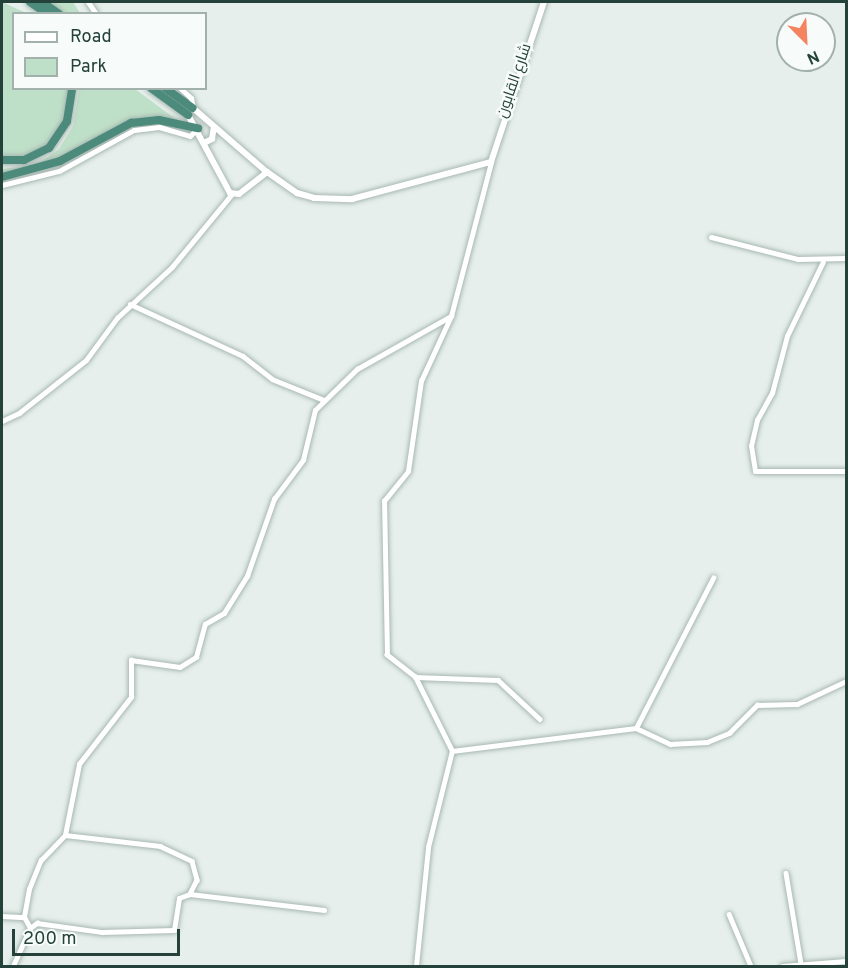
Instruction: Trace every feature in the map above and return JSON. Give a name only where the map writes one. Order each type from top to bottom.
[{"type":"highway","points":[[29,2],[44,12]]},
{"type":"highway","points":[[42,2],[56,12]]},
{"type":"highway","points":[[2,160],[33,158],[56,141],[67,121],[72,90]]},
{"type":"highway","points":[[154,90],[190,111]]},
{"type":"highway","points":[[167,90],[190,111]]},
{"type":"highway","points":[[2,177],[60,161],[130,123],[159,120],[198,128]]},
{"type":"main road","name":"شارع القابون","points":[[490,162],[544,2]]},
{"type":"main road","points":[[190,111],[214,127],[267,172],[297,193],[344,199],[490,162]]},
{"type":"main road","points":[[190,111],[232,195],[267,172]]},
{"type":"main road","points":[[206,142],[212,139],[214,127]]},
{"type":"street","points":[[182,90],[191,98],[190,111]]},
{"type":"street","points":[[2,185],[59,171],[134,130],[159,127],[190,136],[198,128]]},
{"type":"street","points":[[416,966],[428,848],[452,751],[415,677],[387,655],[384,501],[408,471],[421,381],[451,316],[490,162]]},
{"type":"street","points":[[2,421],[19,413],[86,360],[130,304],[172,267],[232,195]]},
{"type":"street","points":[[711,237],[823,262],[846,258]]},
{"type":"street","points":[[823,262],[787,336],[772,393],[757,420],[751,446],[755,471],[846,471]]},
{"type":"street","points":[[130,304],[243,356],[272,379],[324,400]]},
{"type":"street","points":[[30,928],[24,917],[41,860],[65,835],[79,764],[131,697],[131,660],[180,667],[196,657],[206,624],[224,613],[247,576],[274,499],[303,460],[315,410],[357,369],[451,316]]},
{"type":"street","points":[[636,728],[713,578]]},
{"type":"street","points":[[415,677],[498,680],[540,719]]},
{"type":"street","points":[[452,751],[636,728],[670,744],[707,742],[729,733],[757,705],[797,704],[846,681]]},
{"type":"street","points":[[65,835],[160,846],[192,861],[197,880],[190,894]]},
{"type":"street","points":[[786,873],[801,964]]},
{"type":"street","points":[[13,966],[30,928],[37,923],[102,932],[174,930],[179,898],[190,894],[324,910]]},
{"type":"street","points":[[729,914],[751,966]]},
{"type":"street","points":[[2,916],[24,917]]},
{"type":"street","points":[[782,966],[846,961]]},
{"type":"green space","points":[[2,2],[24,12],[12,12],[12,90],[70,90],[59,134],[32,158],[2,160]]},
{"type":"green space","points":[[48,2],[73,2],[79,12],[63,12]]},
{"type":"green space","points":[[79,90],[136,90],[185,126],[159,119],[127,122],[82,151],[2,177],[2,169],[35,166],[59,149],[73,126]]}]
